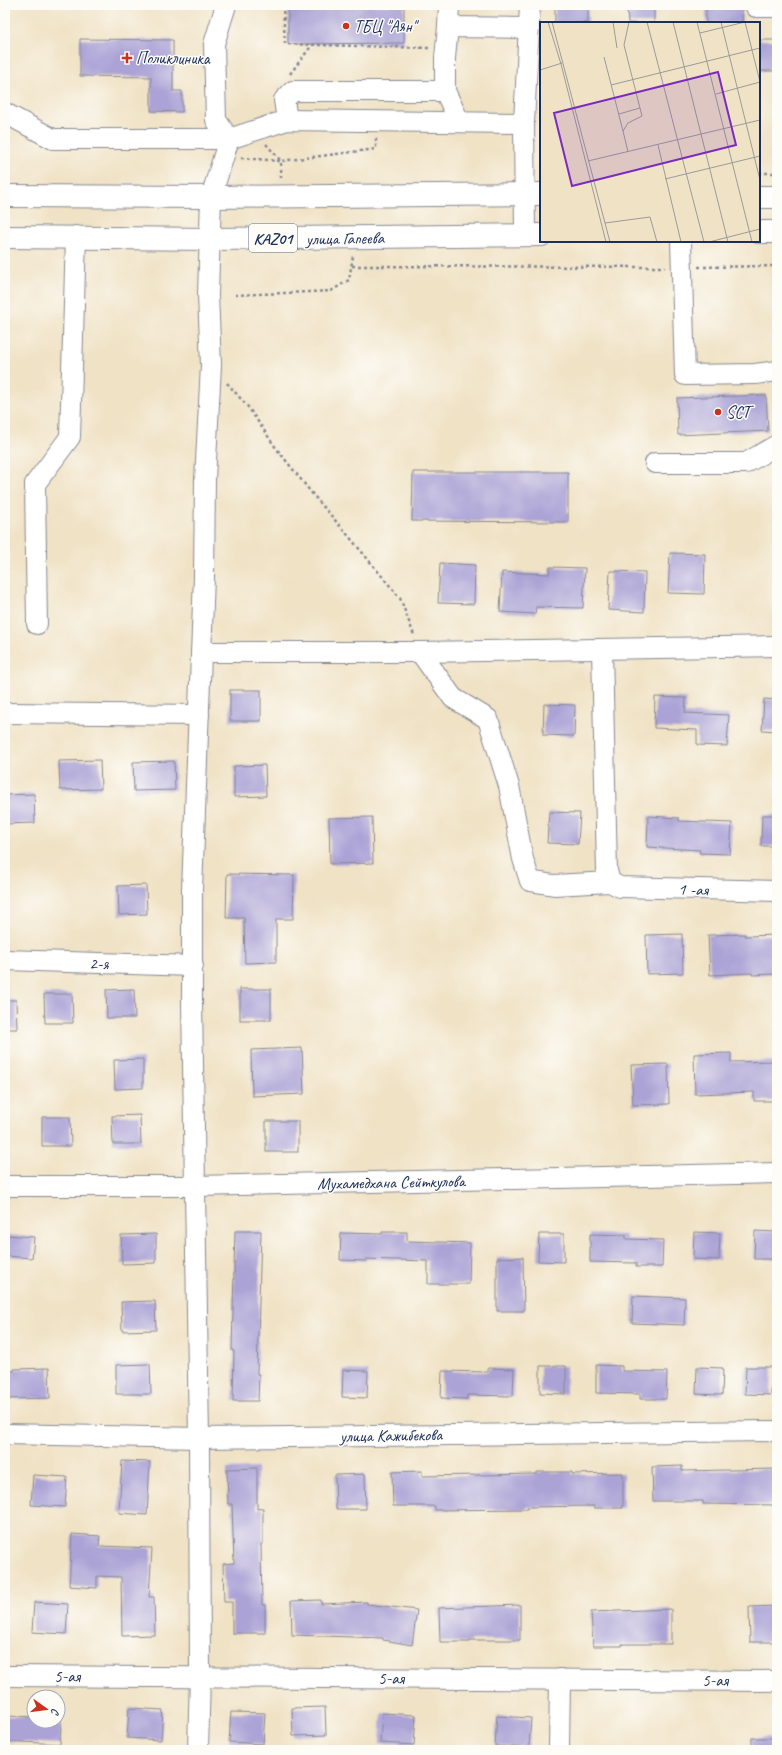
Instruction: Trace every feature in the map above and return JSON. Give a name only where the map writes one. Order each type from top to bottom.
[{"type":"highway","points":[[6,194],[211,197],[533,194]]},
{"type":"highway","points":[[760,197],[777,197]]},
{"type":"highway","points":[[760,232],[777,232]]},
{"type":"highway","name":"улица Гапеева","points":[[5,236],[211,239],[533,235]]},
{"type":"street","points":[[226,5],[214,44],[214,52],[216,120],[229,139]]},
{"type":"street","points":[[449,5],[445,58],[445,91],[459,121]]},
{"type":"street","points":[[530,5],[529,28],[533,81],[524,123],[533,194],[533,235]]},
{"type":"street","points":[[756,5],[756,7],[777,7]]},
{"type":"street","points":[[448,27],[529,28]]},
{"type":"street","points":[[286,120],[284,100],[293,90],[445,91]]},
{"type":"street","points":[[5,113],[53,139],[229,139],[286,120],[524,123]]},
{"type":"street","points":[[198,1750],[200,1676],[199,1438],[192,1017],[192,890],[204,577],[205,480],[211,365],[208,295],[211,239],[211,197],[229,139]]},
{"type":"street","points":[[37,624],[35,484],[70,437],[76,236]]},
{"type":"street","points":[[681,242],[685,375],[755,374],[777,371]]},
{"type":"street","points":[[655,464],[746,463],[777,445]]},
{"type":"street","points":[[201,652],[420,652],[777,646]]},
{"type":"street","points":[[602,649],[607,871],[610,882]]},
{"type":"street","name":"1 -ая","points":[[420,652],[453,698],[488,718],[509,786],[523,859],[530,881],[554,885],[610,882],[620,887],[777,891]]},
{"type":"street","points":[[5,713],[199,715]]},
{"type":"street","name":"2-я","points":[[5,960],[193,966]]},
{"type":"street","name":"Мухамедхана Сейткулова","points":[[5,1186],[196,1186],[777,1172]]},
{"type":"street","name":"улица Кажибекова","points":[[5,1434],[199,1438],[777,1431]]},
{"type":"street","name":"5-ая","points":[[5,1676],[200,1676],[777,1681]]},
{"type":"street","points":[[559,1750],[560,1679]]},
{"type":"path","points":[[283,5],[285,44],[355,46]]},
{"type":"path","points":[[281,160],[376,150]]},
{"type":"path","points":[[760,173],[777,172]]},
{"type":"path","points":[[235,295],[331,291],[349,280],[353,255],[346,255]]},
{"type":"path","points":[[352,266],[666,267]]},
{"type":"path","points":[[698,268],[777,266]]},
{"type":"path","points":[[211,365],[248,407],[276,448],[314,496],[400,598],[420,652]]},
{"type":"building","name":"ТБЦ \"Аян\"","points":[[288,5],[404,5],[404,43],[288,44]]},
{"type":"building","points":[[555,5],[588,5],[588,22],[555,22]]},
{"type":"building","points":[[627,5],[654,5],[654,22],[628,22]]},
{"type":"building","points":[[706,5],[742,5],[742,22],[706,22]]},
{"type":"building","points":[[80,39],[173,40],[173,91],[182,91],[182,112],[151,111],[151,77],[80,76]]},
{"type":"building","points":[[760,40],[777,40],[777,71],[760,71]]},
{"type":"building","points":[[766,395],[768,431],[678,435],[677,398]]},
{"type":"building","points":[[413,472],[568,472],[568,522],[412,521]]},
{"type":"building","points":[[670,553],[705,554],[704,594],[668,593]]},
{"type":"building","points":[[440,563],[475,565],[474,604],[438,603]]},
{"type":"building","points":[[550,567],[585,568],[583,608],[536,607],[535,614],[500,612],[502,572],[549,574]]},
{"type":"building","points":[[610,571],[645,572],[644,612],[608,610]]},
{"type":"building","points":[[230,690],[261,690],[261,721],[230,721]]},
{"type":"building","points":[[655,697],[686,698],[685,713],[729,715],[727,746],[697,745],[697,730],[654,728]]},
{"type":"building","points":[[764,699],[777,700],[777,731],[762,730]]},
{"type":"building","points":[[544,704],[575,705],[574,736],[543,735]]},
{"type":"building","points":[[100,760],[101,789],[60,790],[59,761]]},
{"type":"building","points":[[174,761],[175,790],[134,791],[133,762]]},
{"type":"building","points":[[265,765],[266,796],[234,797],[234,766]]},
{"type":"building","points":[[34,794],[35,823],[5,824],[5,795]]},
{"type":"building","points":[[549,812],[580,813],[578,844],[547,843]]},
{"type":"building","points":[[762,815],[777,815],[777,846],[761,846]]},
{"type":"building","points":[[648,816],[679,818],[679,821],[732,823],[730,854],[699,853],[700,850],[647,847]]},
{"type":"building","points":[[372,817],[373,863],[330,864],[329,818]]},
{"type":"building","points":[[227,874],[294,875],[293,919],[276,919],[276,962],[245,963],[244,918],[226,918]]},
{"type":"building","points":[[146,885],[147,914],[119,915],[118,886]]},
{"type":"building","points":[[682,934],[683,973],[647,974],[646,935]]},
{"type":"building","points":[[745,934],[745,936],[777,935],[777,974],[752,975],[752,973],[710,975],[708,935]]},
{"type":"building","points":[[134,989],[135,1018],[107,1018],[106,990]]},
{"type":"building","points":[[240,989],[271,989],[271,1020],[240,1020]]},
{"type":"building","points":[[44,994],[72,994],[73,1023],[45,1023]]},
{"type":"building","points":[[5,1000],[16,1000],[17,1029],[5,1029]]},
{"type":"building","points":[[302,1048],[304,1094],[252,1096],[251,1050]]},
{"type":"building","points":[[731,1053],[731,1062],[777,1061],[777,1101],[754,1101],[754,1092],[695,1094],[694,1054]]},
{"type":"building","points":[[143,1059],[143,1088],[115,1089],[114,1060]]},
{"type":"building","points":[[668,1064],[669,1104],[633,1105],[631,1065]]},
{"type":"building","points":[[140,1115],[141,1144],[113,1144],[112,1116]]},
{"type":"building","points":[[42,1117],[70,1117],[71,1146],[42,1146]]},
{"type":"building","points":[[266,1121],[298,1121],[298,1152],[266,1152]]},
{"type":"building","points":[[235,1231],[261,1231],[257,1374],[259,1374],[258,1401],[233,1401],[234,1351],[232,1351]]},
{"type":"building","points":[[755,1231],[777,1232],[777,1259],[754,1259]]},
{"type":"building","points":[[382,1232],[407,1232],[407,1241],[470,1243],[469,1284],[428,1284],[428,1261],[366,1259],[366,1261],[340,1260],[341,1233],[382,1234]]},
{"type":"building","points":[[694,1232],[720,1233],[719,1260],[693,1259]]},
{"type":"building","points":[[156,1234],[156,1263],[122,1264],[121,1235]]},
{"type":"building","points":[[539,1234],[564,1234],[564,1262],[538,1261]]},
{"type":"building","points":[[590,1234],[626,1235],[626,1239],[663,1240],[662,1267],[636,1267],[636,1263],[590,1262]]},
{"type":"building","points":[[5,1235],[34,1237],[32,1258],[5,1256]]},
{"type":"building","points":[[523,1257],[524,1311],[497,1311],[497,1258]]},
{"type":"building","points":[[633,1296],[685,1298],[684,1325],[632,1323]]},
{"type":"building","points":[[155,1301],[156,1330],[122,1331],[121,1302]]},
{"type":"building","points":[[150,1364],[151,1394],[116,1394],[116,1365]]},
{"type":"building","points":[[596,1365],[622,1366],[622,1371],[667,1372],[666,1399],[640,1399],[640,1394],[596,1393]]},
{"type":"building","points":[[540,1366],[566,1366],[566,1394],[540,1393]]},
{"type":"building","points":[[697,1367],[723,1368],[722,1395],[696,1394]]},
{"type":"building","points":[[746,1367],[772,1367],[771,1395],[745,1394]]},
{"type":"building","points":[[49,1368],[50,1398],[5,1399],[5,1371],[14,1371],[14,1369]]},
{"type":"building","points":[[488,1368],[514,1369],[513,1396],[467,1395],[467,1399],[441,1398],[442,1371],[488,1372]]},
{"type":"building","points":[[343,1370],[368,1371],[367,1398],[342,1397]]},
{"type":"building","points":[[122,1461],[150,1462],[147,1515],[119,1513]]},
{"type":"building","points":[[682,1466],[682,1471],[777,1469],[777,1505],[703,1504],[703,1501],[653,1501],[652,1467]]},
{"type":"building","points":[[257,1468],[257,1509],[263,1508],[263,1544],[261,1544],[262,1605],[265,1605],[265,1633],[232,1633],[232,1602],[224,1602],[223,1564],[234,1563],[232,1504],[228,1504],[227,1469]]},
{"type":"building","points":[[422,1471],[422,1476],[537,1474],[537,1472],[572,1472],[572,1474],[623,1473],[623,1508],[594,1508],[594,1506],[527,1507],[527,1509],[435,1510],[435,1506],[393,1506],[392,1472]]},
{"type":"building","points":[[365,1474],[366,1509],[336,1509],[335,1475]]},
{"type":"building","points":[[33,1475],[67,1477],[65,1507],[31,1505]]},
{"type":"building","points":[[72,1534],[100,1536],[99,1546],[152,1548],[149,1597],[154,1597],[155,1635],[122,1636],[121,1577],[97,1576],[97,1588],[69,1586]]},
{"type":"building","points":[[321,1600],[321,1604],[367,1602],[367,1604],[417,1610],[412,1645],[383,1640],[383,1638],[292,1635],[291,1601]]},
{"type":"building","points":[[34,1602],[68,1604],[66,1634],[32,1632]]},
{"type":"building","points":[[520,1605],[520,1640],[470,1640],[470,1642],[440,1642],[439,1608]]},
{"type":"building","points":[[777,1606],[777,1642],[750,1642],[749,1607]]},
{"type":"building","points":[[671,1609],[671,1644],[622,1644],[622,1646],[593,1646],[591,1612]]},
{"type":"building","points":[[325,1707],[326,1735],[293,1736],[292,1708]]},
{"type":"building","points":[[129,1708],[163,1710],[161,1740],[127,1738]]},
{"type":"building","points":[[231,1712],[265,1713],[263,1744],[229,1742]]},
{"type":"building","points":[[382,1713],[416,1715],[414,1745],[380,1743]]},
{"type":"building","points":[[5,1716],[26,1717],[26,1729],[61,1729],[60,1744],[5,1741]]},
{"type":"building","points":[[497,1716],[531,1718],[529,1748],[495,1746]]},
{"type":"building","points":[[752,1738],[777,1738],[777,1750],[752,1750]]},
{"type":"place","name":"ТБЦ \"Аян\"","points":[[346,26]]},
{"type":"place","name":"Поликлиника","points":[[127,58]]},
{"type":"place","name":"SCT","points":[[718,412]]}]
